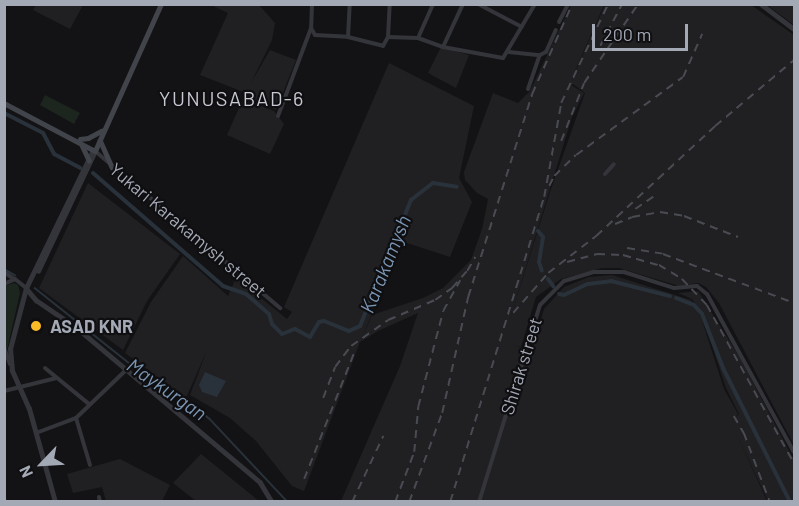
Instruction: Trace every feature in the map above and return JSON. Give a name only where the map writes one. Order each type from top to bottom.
[{"type":"main road","points":[[94,149],[161,4]]},
{"type":"main road","name":"Yukari Karakamysh street","points":[[4,102],[94,149]]},
{"type":"main road","points":[[94,149],[101,132],[107,125]]},
{"type":"main road","points":[[89,162],[87,150],[79,140],[101,132]]},
{"type":"main road","points":[[100,140],[112,167]]},
{"type":"street","points":[[278,116],[311,28],[312,4]]},
{"type":"street","points":[[348,37],[350,4]]},
{"type":"street","points":[[311,28],[315,35],[348,37],[385,48],[388,38],[390,4]]},
{"type":"street","points":[[418,38],[433,4]]},
{"type":"street","points":[[443,47],[463,4]]},
{"type":"street","points":[[388,38],[418,38],[443,47],[503,58],[509,52],[535,4]]},
{"type":"street","points":[[559,22],[568,4]]},
{"type":"street","points":[[761,4],[795,29]]},
{"type":"street","points":[[480,5],[522,27]]},
{"type":"street","points":[[509,52],[540,55],[546,52],[556,30]]},
{"type":"street","points":[[528,89],[540,55]]},
{"type":"street","points":[[10,362],[10,349],[27,290],[83,178],[94,149]]},
{"type":"street","name":"Yukari Karakamysh street","points":[[94,149],[112,167],[280,308]]},
{"type":"street","points":[[605,174],[614,164]]},
{"type":"street","points":[[4,272],[126,369],[261,482],[272,501]]},
{"type":"street","name":"Shirak street","points":[[479,501],[540,305],[564,281],[593,272],[624,272],[674,288],[697,286],[707,294],[795,452]]},
{"type":"street","points":[[4,284],[15,279]]},
{"type":"street","points":[[4,347],[36,433],[55,501]]},
{"type":"street","points":[[45,368],[89,404]]},
{"type":"street","points":[[36,433],[76,418],[126,369]]},
{"type":"street","points":[[4,391],[56,378]]},
{"type":"street","points":[[76,418],[90,465]]},
{"type":"shaded area","points":[[36,4],[83,5],[70,29],[33,10]]},
{"type":"shaded area","points":[[211,5],[259,5],[275,23],[272,40],[251,83],[270,50],[296,60],[276,110],[244,98],[246,93],[200,75],[228,13]]},
{"type":"shaded area","points":[[571,5],[604,5],[575,71],[579,73],[576,70],[605,5],[751,5],[794,35],[794,445],[719,303],[706,287],[698,283],[679,286],[619,268],[602,268],[561,279],[536,297],[521,347],[513,345],[532,351],[544,309],[564,287],[589,277],[612,275],[691,300],[701,317],[724,389],[738,414],[733,420],[739,414],[726,388],[702,315],[692,299],[678,293],[698,291],[739,356],[794,460],[794,501],[768,501],[737,435],[767,501],[341,501],[400,366],[418,313],[360,342],[304,491],[292,486],[256,441],[230,418],[190,395],[207,350],[186,398],[125,353],[151,302],[183,256],[228,296],[236,278],[287,319],[292,312],[284,307],[389,63],[474,106],[459,178],[472,202],[450,257],[401,241],[362,338],[372,315],[423,298],[443,288],[471,260],[482,229],[488,199],[477,193],[465,180],[464,172],[493,93],[518,103],[530,91]],"holes":[[[573,84],[585,93],[550,192],[509,322],[572,117],[584,93],[571,85]]]},
{"type":"shaded area","points":[[767,5],[794,5],[794,25]]},
{"type":"shaded area","points":[[441,47],[469,55],[456,88],[428,73]]},
{"type":"shaded area","points":[[45,95],[80,113],[74,124],[40,105]]},
{"type":"shaded area","points":[[243,99],[274,111],[284,124],[270,154],[227,135]]},
{"type":"shaded area","points":[[88,183],[180,254],[147,301],[123,350],[39,288]]},
{"type":"shaded area","points":[[14,283],[18,285],[20,293],[7,350],[4,342],[4,286]]},
{"type":"shaded area","points":[[205,372],[226,381],[217,397],[202,392],[199,385]]},
{"type":"shaded area","points":[[201,454],[259,501],[196,501],[173,483]]},
{"type":"shaded area","points":[[120,459],[170,485],[162,501],[106,501],[102,487],[73,493],[67,474]]},
{"type":"waterway","name":"Karakamysh","points":[[4,113],[43,133],[54,154],[80,168]]},
{"type":"waterway","name":"Karakamysh","points":[[93,173],[223,286],[246,294],[269,314],[272,324],[282,334],[295,329],[310,337],[319,322],[324,321],[349,331],[360,326],[411,200],[433,183],[457,187]]},
{"type":"waterway","name":"Karakamysh","points":[[538,231],[543,237],[539,262],[542,271]]},
{"type":"waterway","name":"Maykurgan","points":[[4,269],[15,275]]},
{"type":"waterway","name":"Karakamysh","points":[[548,279],[553,286]]},
{"type":"waterway","name":"Karakamysh","points":[[559,294],[564,295],[588,284],[611,281],[670,296]]},
{"type":"waterway","name":"Maykurgan","points":[[35,288],[138,370],[186,399],[209,418],[288,502]]},
{"type":"waterway","name":"Karakamysh","points":[[676,298],[694,305],[702,314],[723,368],[790,502]]},
{"type":"railway","points":[[409,502],[442,413],[468,297],[532,94],[572,4]]},
{"type":"railway","points":[[450,502],[544,197],[561,103],[608,4]]},
{"type":"railway","points":[[600,46],[622,4]]},
{"type":"railway","points":[[561,141],[584,83],[638,4]]},
{"type":"railway","points":[[549,186],[554,176],[576,155],[683,77],[702,34]]},
{"type":"railway","points":[[513,313],[548,273],[596,236],[715,126],[794,60]]},
{"type":"railway","points":[[635,209],[653,197]]},
{"type":"railway","points":[[615,224],[632,217],[660,212],[684,216],[738,237]]},
{"type":"railway","points":[[627,248],[663,254],[794,303]]},
{"type":"railway","points":[[567,262],[597,254],[623,255],[659,265],[682,279],[707,305],[794,463]]},
{"type":"railway","points":[[323,398],[335,367],[351,346],[388,320],[435,300],[452,288],[467,271],[475,257]]},
{"type":"railway","points":[[395,502],[414,452],[418,407],[443,311],[460,280]]},
{"type":"railway","points":[[304,479],[355,350]]},
{"type":"railway","points":[[734,416],[744,433],[770,502]]},
{"type":"railway","points":[[352,502],[383,436]]},
{"type":"place","name":"ASAD KNR","points":[[36,326]]},
{"type":"district","name":"YUNUSABAD-6","points":[[232,98]]}]
